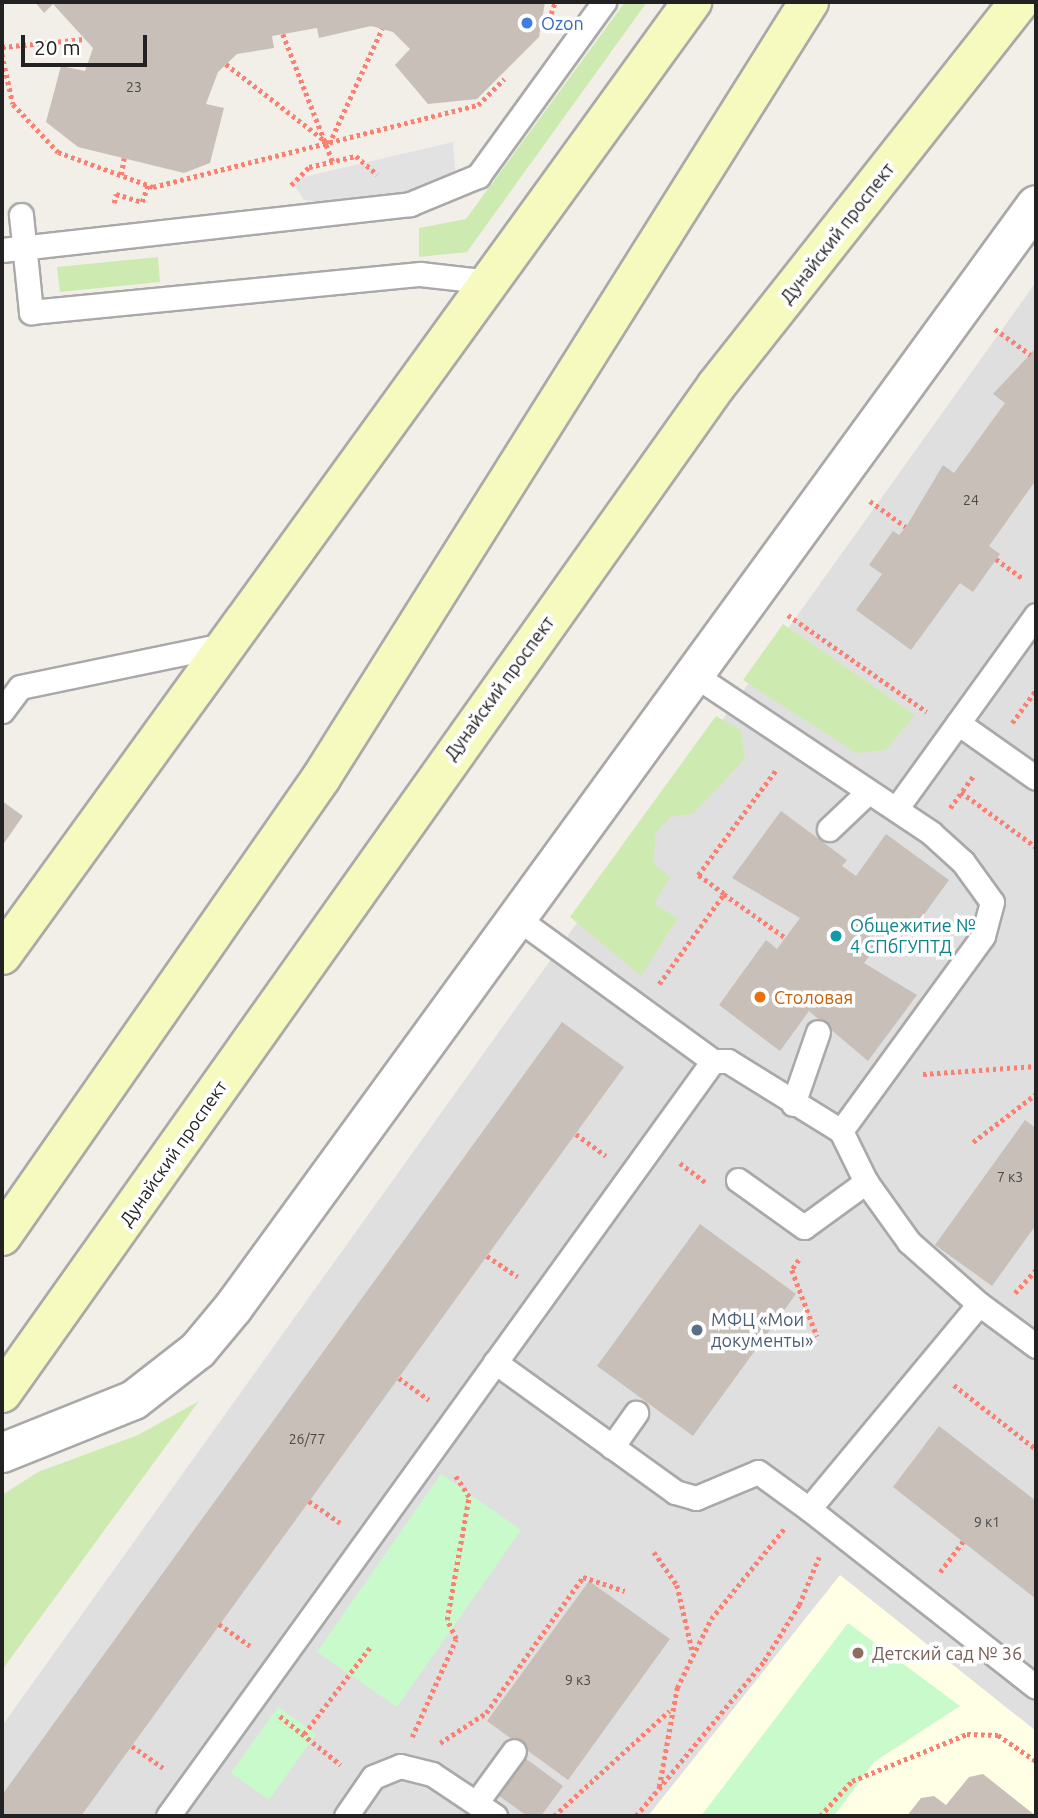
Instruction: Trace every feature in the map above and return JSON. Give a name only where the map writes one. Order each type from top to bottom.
[{"type":"main road","points":[[2,955],[692,2]]},
{"type":"main road","points":[[2,1237],[321,778],[809,2]]},
{"type":"main road","name":"Дунайский проспект","points":[[2,1393],[716,386],[1019,2]]},
{"type":"street","points":[[2,1453],[134,1400],[198,1350],[518,919],[693,674],[1036,205]]},
{"type":"lane","points":[[13,249],[410,204],[478,176],[604,2]]},
{"type":"lane","points":[[21,215],[13,249],[31,312],[420,274],[490,282]]},
{"type":"lane","points":[[896,809],[1036,615]]},
{"type":"lane","points":[[2,711],[20,687],[228,644]]},
{"type":"lane","points":[[693,674],[795,745],[896,809],[963,862],[992,902],[983,936],[841,1131]]},
{"type":"lane","points":[[956,726],[1036,778]]},
{"type":"lane","points":[[829,829],[867,792]]},
{"type":"lane","points":[[518,919],[713,1060],[727,1061],[793,1104],[841,1131],[866,1182],[909,1242],[979,1304],[1036,1346]]},
{"type":"lane","points":[[793,1104],[818,1032]]},
{"type":"lane","points":[[168,1816],[651,1142],[713,1060]]},
{"type":"lane","points":[[738,1180],[804,1227],[866,1182]]},
{"type":"lane","points":[[810,1509],[926,1364],[979,1304]]},
{"type":"lane","points":[[495,1362],[675,1492],[696,1498],[758,1472],[810,1509],[1036,1687]]},
{"type":"lane","points":[[612,1447],[636,1413]]},
{"type":"lane","points":[[476,1803],[514,1751]]},
{"type":"lane","points":[[346,1816],[367,1786],[400,1766],[432,1774],[495,1816]]},
{"type":"path","points":[[548,26],[555,2]]},
{"type":"path","points":[[329,144],[383,29]]},
{"type":"path","points":[[283,34],[329,144],[333,162]]},
{"type":"path","points":[[2,47],[85,39]]},
{"type":"path","points":[[2,54],[13,104],[58,152],[148,185],[329,144],[478,105],[507,76]]},
{"type":"path","points":[[226,64],[329,144]]},
{"type":"path","points":[[309,167],[356,156]]},
{"type":"path","points":[[121,175],[124,158]]},
{"type":"path","points":[[116,194],[142,202],[148,185]]},
{"type":"path","points":[[988,324],[1031,355]]},
{"type":"path","points":[[864,496],[906,527]]},
{"type":"path","points":[[996,559],[1024,579]]},
{"type":"path","points":[[781,610],[956,726]]},
{"type":"path","points":[[786,938],[698,874],[795,745]]},
{"type":"path","points":[[961,792],[1036,847]]},
{"type":"path","points":[[642,1007],[724,894]]},
{"type":"path","points":[[884,1072],[934,1075],[1036,1066]]},
{"type":"path","points":[[973,1142],[1036,1094]]},
{"type":"path","points":[[576,1134],[612,1161]]},
{"type":"path","points":[[651,1142],[732,1201],[757,1194]]},
{"type":"path","points":[[804,1227],[809,1244],[792,1270],[817,1336]]},
{"type":"path","points":[[487,1256],[525,1282]]},
{"type":"path","points":[[926,1364],[1036,1449]]},
{"type":"path","points":[[399,1377],[436,1404]]},
{"type":"path","points":[[400,1766],[456,1639],[447,1620],[469,1497],[430,1452]]},
{"type":"path","points":[[309,1501],[346,1527]]},
{"type":"path","points":[[659,1787],[670,1710],[693,1654],[730,1592],[790,1523],[810,1509]]},
{"type":"path","points":[[636,1816],[764,1661],[799,1605],[832,1527]]},
{"type":"path","points":[[939,1574],[963,1542]]},
{"type":"path","points":[[654,1552],[677,1585],[693,1654]]},
{"type":"path","points":[[400,1766],[486,1713],[583,1577],[625,1591]]},
{"type":"path","points":[[219,1624],[257,1652]]},
{"type":"path","points":[[304,1734],[372,1646]]},
{"type":"path","points":[[254,1697],[367,1786]]},
{"type":"path","points":[[554,1816],[670,1710]]},
{"type":"path","points":[[820,1816],[852,1781],[967,1734],[998,1735],[1036,1761]]},
{"type":"path","points":[[132,1746],[170,1773]]},
{"type":"shaded area","points":[[453,142],[457,195],[415,212],[304,200],[291,180]]},
{"type":"shaded area","points":[[1036,282],[1036,1816],[2,1816],[2,1726]]},
{"type":"shaded area","name":"Детский сад № 36","points":[[840,1575],[1036,1731],[1036,1816],[648,1816]]},
{"type":"green space","points":[[625,2],[647,2],[467,252],[419,257],[419,228],[466,219]]},
{"type":"green space","points":[[158,257],[160,282],[60,292],[57,267]]},
{"type":"green space","points":[[783,624],[915,715],[886,750],[856,753],[743,680]]},
{"type":"green space","points":[[716,716],[741,730],[745,759],[693,814],[671,816],[655,834],[654,864],[670,877],[654,904],[678,918],[641,976],[570,917]]},
{"type":"green space","points":[[199,1401],[2,1670],[2,1495],[38,1472],[138,1435]]},
{"type":"green space","points":[[441,1474],[521,1530],[397,1707],[317,1652]]},
{"type":"green space","points":[[848,1623],[960,1706],[874,1762],[834,1816],[701,1816]]},
{"type":"green space","points":[[278,1707],[316,1734],[269,1800],[231,1773]]},
{"type":"building","points":[[35,2],[545,2],[539,37],[477,99],[428,104],[395,65],[410,49],[393,32],[371,26],[319,38],[317,28],[272,36],[274,48],[237,54],[218,72],[206,104],[224,108],[210,163],[184,173],[78,147],[46,122],[61,66],[85,71],[93,48],[53,4],[44,13]]},
{"type":"building","points":[[1036,348],[1036,480],[989,546],[1000,554],[973,592],[960,583],[911,650],[856,610],[882,574],[869,565],[893,531],[899,535],[906,527],[943,465],[954,473],[1005,403],[993,394]]},
{"type":"building","points":[[2,801],[23,816],[2,846]]},
{"type":"building","name":"Общежитие № 4 СПбГУПТД","points":[[781,811],[847,860],[842,866],[856,876],[886,834],[949,880],[902,945],[886,933],[864,963],[917,995],[868,1061],[809,1011],[780,1051],[719,1005],[766,940],[777,949],[800,918],[732,878]]},
{"type":"building","points":[[562,1022],[624,1067],[81,1816],[2,1816],[2,1795]]},
{"type":"building","points":[[1025,1120],[1036,1128],[1036,1225],[992,1286],[935,1245]]},
{"type":"building","name":"МФЦ «Мои документы»","points":[[700,1224],[796,1294],[693,1436],[597,1366]]},
{"type":"building","points":[[939,1426],[1036,1501],[1036,1599],[893,1487]]},
{"type":"building","points":[[589,1581],[670,1639],[568,1780],[487,1721]]},
{"type":"building","points":[[525,1758],[563,1786],[541,1816],[527,1816],[498,1795]]},
{"type":"building","points":[[983,1774],[1036,1816],[907,1816],[921,1798],[934,1796],[946,1805],[969,1777]]},
{"type":"place","name":"Ozon","points":[[527,23]]},
{"type":"place","name":"Общежитие № 4 СПбГУПТД","points":[[836,936]]},
{"type":"place","name":"Столовая","points":[[760,997]]},
{"type":"place","name":"МФЦ «Мои документы»","points":[[697,1330]]},
{"type":"place","name":"Детский сад № 36","points":[[858,1653]]}]
